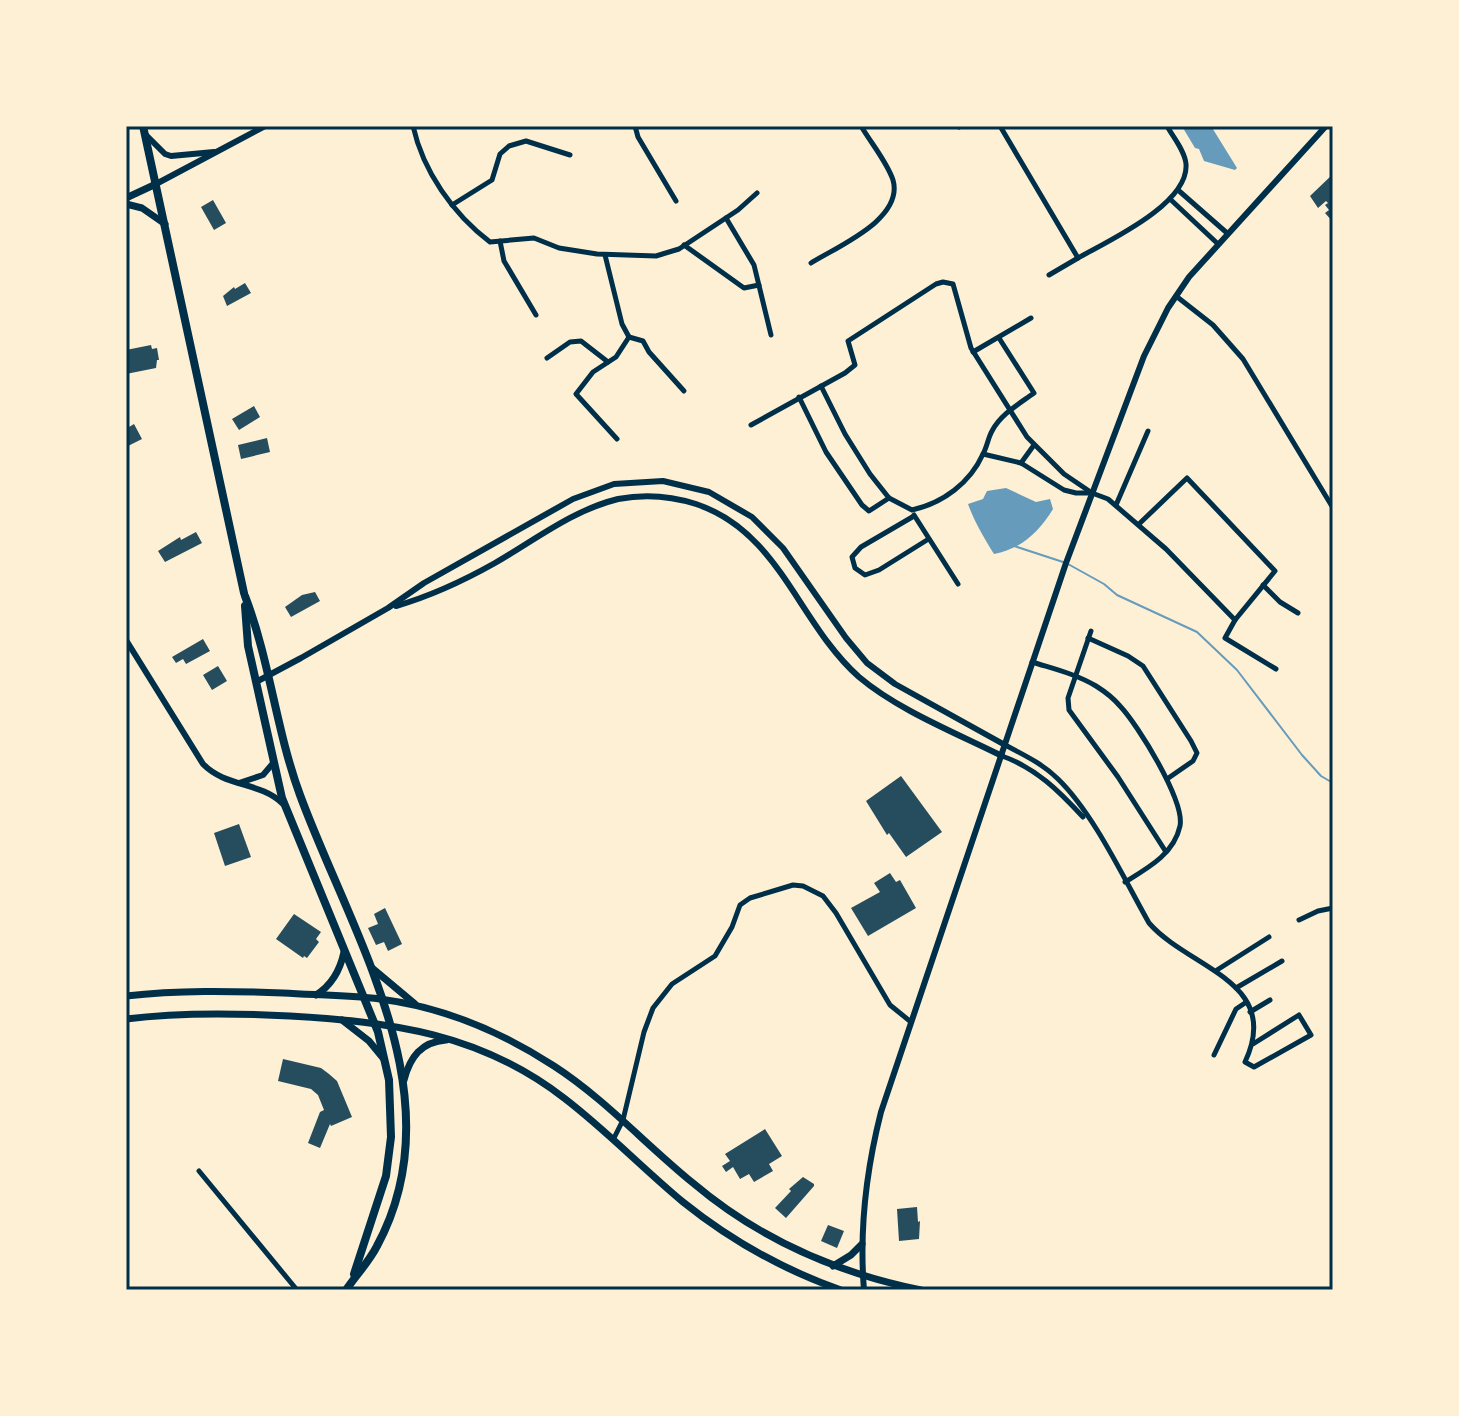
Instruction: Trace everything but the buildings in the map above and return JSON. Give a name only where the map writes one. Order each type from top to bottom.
[{"type":"highway","points":[[144,130],[244,594],[256,682],[285,806],[373,1022],[386,1063],[391,1099],[391,1137],[386,1176],[348,1286]]},
{"type":"highway","points":[[244,594],[258,629],[294,779],[383,999],[404,1082],[403,1158],[396,1198],[377,1247],[348,1286]]},
{"type":"highway","points":[[377,1209],[383,1233]]},
{"type":"main road","points":[[126,201],[156,184]]},
{"type":"main road","points":[[126,201],[165,224]]},
{"type":"main road","points":[[316,995],[328,987],[337,974],[344,952]]},
{"type":"main road","points":[[370,966],[420,1007]]},
{"type":"main road","points":[[128,998],[207,990],[362,997],[420,1007],[468,1022],[515,1042],[571,1078],[728,1210],[789,1246],[833,1266],[921,1290]]},
{"type":"main road","points":[[126,1019],[202,1014],[341,1018],[392,1025],[452,1039],[503,1061],[542,1083],[576,1107],[682,1201],[730,1235],[777,1262],[841,1290]]},
{"type":"main road","points":[[341,1018],[369,1041],[386,1063]]},
{"type":"main road","points":[[404,1082],[410,1062],[421,1047],[452,1039]]},
{"type":"main road","points":[[833,1266],[862,1244]]},
{"type":"street","points":[[156,184],[265,126]]},
{"type":"street","points":[[413,126],[426,163],[452,205],[490,242],[534,238],[559,248],[605,255],[656,256],[684,245],[757,193]]},
{"type":"street","points":[[635,126],[638,137],[676,201]]},
{"type":"street","points":[[811,263],[882,218],[892,205],[893,181],[861,126]]},
{"type":"street","points":[[1000,126],[1078,258]]},
{"type":"street","points":[[1049,275],[1152,214],[1178,190],[1185,177],[1185,156],[1167,126]]},
{"type":"street","points":[[864,1290],[864,1198],[881,1112],[1032,662],[1144,356],[1176,296],[1227,233],[1326,126]]},
{"type":"street","points":[[144,130],[165,154],[171,156],[221,151]]},
{"type":"street","points":[[452,205],[492,180],[500,154],[509,146],[526,141],[570,155]]},
{"type":"street","points":[[1178,190],[1227,233]]},
{"type":"street","points":[[1170,199],[1218,244]]},
{"type":"street","points":[[1185,213],[1194,204]]},
{"type":"street","points":[[726,218],[749,254],[771,335]]},
{"type":"street","points":[[500,241],[504,261],[536,315]]},
{"type":"street","points":[[684,245],[744,288],[759,285]]},
{"type":"street","points":[[605,255],[622,324],[629,337],[643,341],[684,391]]},
{"type":"street","points":[[751,425],[855,365],[848,341],[943,282],[953,284],[973,352],[1034,445],[1064,474],[1116,505],[1139,524],[1235,620]]},
{"type":"street","points":[[1176,296],[1213,325],[1243,359],[1333,508]]},
{"type":"street","points":[[973,352],[1031,318]]},
{"type":"street","points":[[617,439],[576,394],[593,372],[624,348],[629,337]]},
{"type":"street","points":[[927,540],[879,570],[865,575],[855,568],[852,557],[861,547],[913,513],[961,487],[983,454],[993,429],[1010,410],[1034,393],[999,338]]},
{"type":"street","points":[[547,358],[570,342],[581,341],[608,362]]},
{"type":"street","points":[[821,386],[845,434],[889,498],[913,513],[927,540],[958,584]]},
{"type":"street","points":[[799,397],[826,452],[862,505],[869,511],[889,498]]},
{"type":"street","points":[[1116,505],[1148,431]]},
{"type":"street","points":[[1021,463],[1034,445]]},
{"type":"street","points":[[983,454],[1021,463],[1064,490],[1092,493]]},
{"type":"street","points":[[1139,524],[1187,478],[1275,571],[1235,620],[1225,638],[1276,669]]},
{"type":"street","points":[[256,682],[388,608],[431,579],[573,499],[600,488],[630,481],[678,483],[726,500],[764,526],[856,651],[881,674],[953,718],[1036,762],[1058,778],[1094,827],[1149,923],[1183,952],[1217,970],[1236,988],[1255,1023],[1253,1044],[1245,1062],[1254,1067],[1311,1035],[1299,1015],[1253,1044]]},
{"type":"street","points":[[388,608],[445,589],[496,563],[567,520],[605,503],[646,496],[690,502],[719,514],[753,538],[771,558],[844,661],[871,686],[1042,777],[1094,827]]},
{"type":"street","points":[[1263,585],[1280,602],[1298,613]]},
{"type":"street","points":[[1166,852],[1118,777],[1069,710],[1068,698],[1090,634],[1143,666],[1191,741],[1197,753],[1193,761],[1167,779]]},
{"type":"street","points":[[126,640],[203,764],[220,778],[266,791],[285,806]]},
{"type":"street","points":[[1032,662],[1075,676],[1118,703],[1130,717],[1179,804],[1181,823],[1175,840],[1166,852],[1125,882]]},
{"type":"street","points":[[239,783],[263,775],[274,762]]},
{"type":"street","points":[[613,1140],[623,1120],[647,1020],[658,999],[672,984],[715,956],[744,901],[772,889],[803,886],[823,896],[890,1005],[911,1022]]},
{"type":"street","points":[[1299,920],[1333,908]]},
{"type":"street","points":[[1217,970],[1269,937]]},
{"type":"street","points":[[1236,988],[1282,961]]},
{"type":"street","points":[[1250,1012],[1270,1000]]},
{"type":"street","points":[[1214,1055],[1236,1009],[1245,1003]]},
{"type":"street","points":[[199,1171],[297,1290]]},
{"type":"water","points":[[1211,126],[1237,168],[1204,161],[1183,128]]},
{"type":"water","points":[[1006,488],[1036,502],[1050,499],[1053,509],[1028,538],[1013,548],[994,554],[968,504],[983,499],[987,491]]},
{"type":"waterway","points":[[1014,546],[1063,562]]},
{"type":"waterway","points":[[1068,564],[1117,595],[1197,632],[1237,670],[1302,755],[1321,776],[1333,783]]}]
